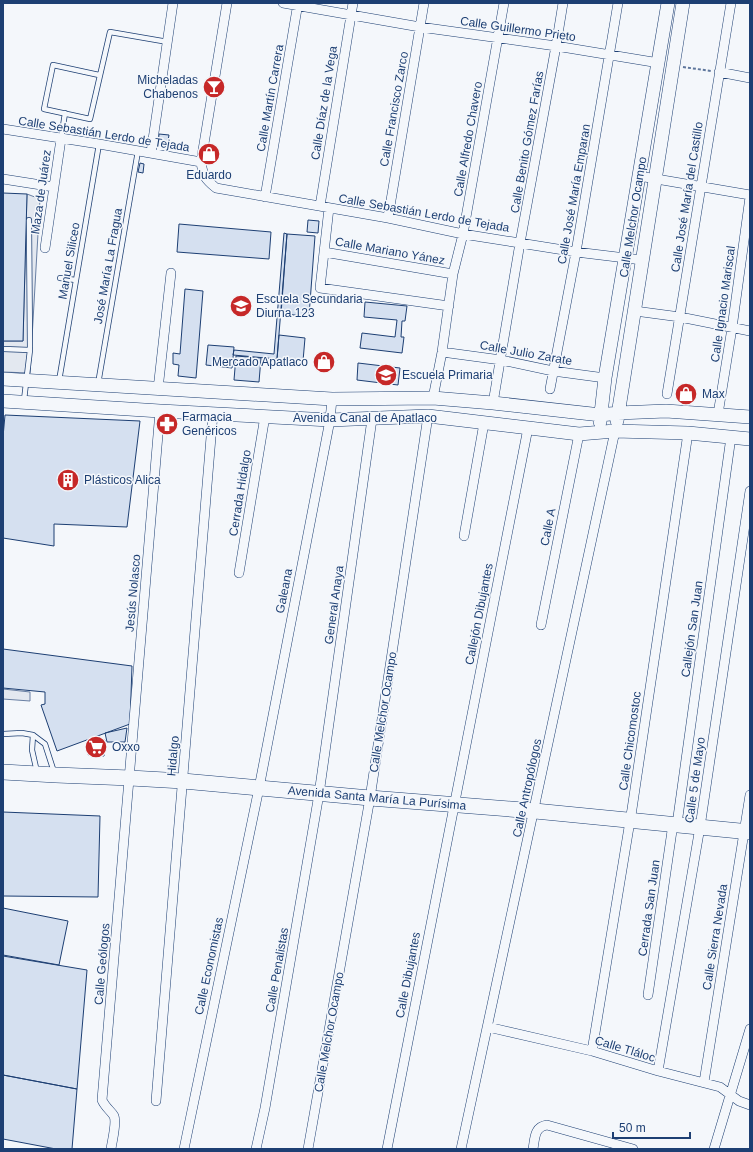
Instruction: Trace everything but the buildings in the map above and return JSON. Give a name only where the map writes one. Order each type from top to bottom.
[{"type":"main road","name":"Avenida Santa María La Purísima","points":[[3,772],[183,781],[319,794],[535,811],[747,831]]},
{"type":"street","points":[[151,153],[173,3]]},
{"type":"street","points":[[201,162],[227,3]]},
{"type":"street","name":"Calle Guillermo Prieto","points":[[282,3],[298,4],[420,27],[498,37],[658,63]]},
{"type":"street","name":"Calle Díaz de la Vega","points":[[320,206],[353,3]]},
{"type":"street","name":"Calle Francisco Zarco","points":[[388,218],[424,3]]},
{"type":"street","name":"Calle Alfredo Chavero","points":[[433,398],[454,274],[463,234],[504,3]]},
{"type":"street","name":"Calle Benito Gómez Farías","points":[[494,403],[520,243],[563,3]]},
{"type":"street","name":"Calle José María Emparan","points":[[550,389],[576,252],[618,3]]},
{"type":"street","name":"Calle Melchor Ocampo","points":[[599,432],[605,378],[668,3]]},
{"type":"street","name":"Calle Melchor Ocampo","points":[[616,431],[683,3]]},
{"type":"street","name":"Calle José María del Castillo","points":[[667,394],[731,3]]},
{"type":"street","name":"Calle Martín Carrera","points":[[265,197],[298,4]]},
{"type":"street","points":[[719,72],[750,78]]},
{"type":"street","name":"Calle Sebastián Lerdo de Tejada","points":[[3,130],[99,144],[201,162],[206,180],[216,188],[388,218],[463,234],[576,252],[642,260]]},
{"type":"street","name":"Maza de Juárez","points":[[45,248],[61,139]]},
{"type":"street","points":[[639,176],[750,196]]},
{"type":"street","points":[[3,179],[54,187]]},
{"type":"street","name":"Calle Ignacio Mariscal","points":[[718,414],[732,328],[750,196]]},
{"type":"street","points":[[329,208],[320,288],[449,306]]},
{"type":"street","name":"Calle Mariano Yánez","points":[[324,252],[454,274]]},
{"type":"street","points":[[158,389],[171,274]]},
{"type":"street","points":[[635,311],[750,331]]},
{"type":"street","name":"Calle Julio Zarate","points":[[442,352],[501,360],[553,371],[605,378]]},
{"type":"street","name":"Avenida Canal de Apatlaco","points":[[3,379],[332,399],[433,398],[494,403],[600,415],[666,411],[750,416]]},
{"type":"street","name":"Galeana","points":[[259,788],[330,420],[332,399]]},
{"type":"street","name":"Avenida Canal de Apatlaco","points":[[3,401],[330,420],[428,416],[579,434],[616,431],[688,433],[750,439]]},
{"type":"street","name":"Jesús Nolasco","points":[[130,778],[160,411]]},
{"type":"street","name":"Hidalgo","points":[[156,1101],[213,413]]},
{"type":"street","name":"Cerrada Hidalgo","points":[[239,573],[265,416]]},
{"type":"street","name":"Calle Melchor Ocampo","points":[[308,1149],[370,798],[428,416]]},
{"type":"street","name":"General Anaya","points":[[319,794],[372,419]]},
{"type":"street","points":[[464,536],[484,423]]},
{"type":"street","name":"Callejón Dibujantes","points":[[454,805],[528,428]]},
{"type":"street","name":"Calle Antropólogos","points":[[461,1149],[616,431]]},
{"type":"street","name":"Calle Chicomostoc","points":[[592,1051],[630,820],[688,433]]},
{"type":"street","name":"Calle A","points":[[540,625],[579,434]]},
{"type":"street","name":"Callejón San Juan","points":[[675,824],[731,437]]},
{"type":"street","name":"Calle 5 de Mayo","points":[[658,1071],[700,827],[750,491]]},
{"type":"street","name":"Calle Geólogos","points":[[111,1149],[115,1121],[114,1116],[102,1100],[130,778]]},
{"type":"street","name":"Calle Economistas","points":[[184,1149],[259,788]]},
{"type":"street","name":"Calle Penalistas","points":[[256,1149],[267,1100],[319,794]]},
{"type":"street","name":"Calle Sierra Nevada","points":[[704,1082],[747,831],[750,796]]},
{"type":"street","name":"Calle Dibujantes","points":[[386,1149],[454,805]]},
{"type":"street","name":"Cerrada San Juan","points":[[648,995],[675,824]]},
{"type":"street","name":"Calle Tláloc","points":[[488,1027],[592,1051],[658,1071],[704,1082],[720,1087],[740,1101],[750,1105]]},
{"type":"street","points":[[714,1149],[750,1029]]},
{"type":"street","points":[[532,1149],[536,1132],[538,1129],[547,1125],[608,1146],[633,1149]]},
{"type":"lane","points":[[99,75],[53,65],[44,109],[90,119],[110,32],[168,42]]},
{"type":"lane","points":[[61,139],[66,113]]},
{"type":"lane","name":"Manuel Siliceo","points":[[58,382],[99,144]]},
{"type":"lane","name":"José María La Fragua","points":[[98,385],[138,151]]},
{"type":"lane","points":[[24,402],[30,350],[29,220]]},
{"type":"lane","points":[[60,278],[76,280]]},
{"type":"lane","points":[[3,349],[30,350]]},
{"type":"lane","points":[[3,734],[22,733],[33,735],[44,744],[56,775]]},
{"type":"lane","points":[[33,735],[32,750],[38,774]]},
{"type":"path","points":[[673,65],[719,72]]},
{"type":"shaded area","points":[[27,194],[40,199],[30,373],[3,372],[3,341],[23,341]]},
{"type":"shaded area","points":[[3,689],[30,692],[30,701],[3,699]]},
{"type":"place","name":"Micheladas Chabenos","points":[[214,87]]},
{"type":"place","name":"Eduardo","points":[[209,154]]},
{"type":"place","name":"Escuela Secundaria Diurna 123","points":[[241,306]]},
{"type":"place","name":"Mercado Apatlaco","points":[[324,362]]},
{"type":"place","name":"Escuela Primaria","points":[[386,375]]},
{"type":"place","name":"Max","points":[[686,394]]},
{"type":"place","name":"Farmacia Genéricos","points":[[167,424]]},
{"type":"place","name":"Plásticos Alica","points":[[68,480]]},
{"type":"place","name":"Oxxo","points":[[96,747]]}]
